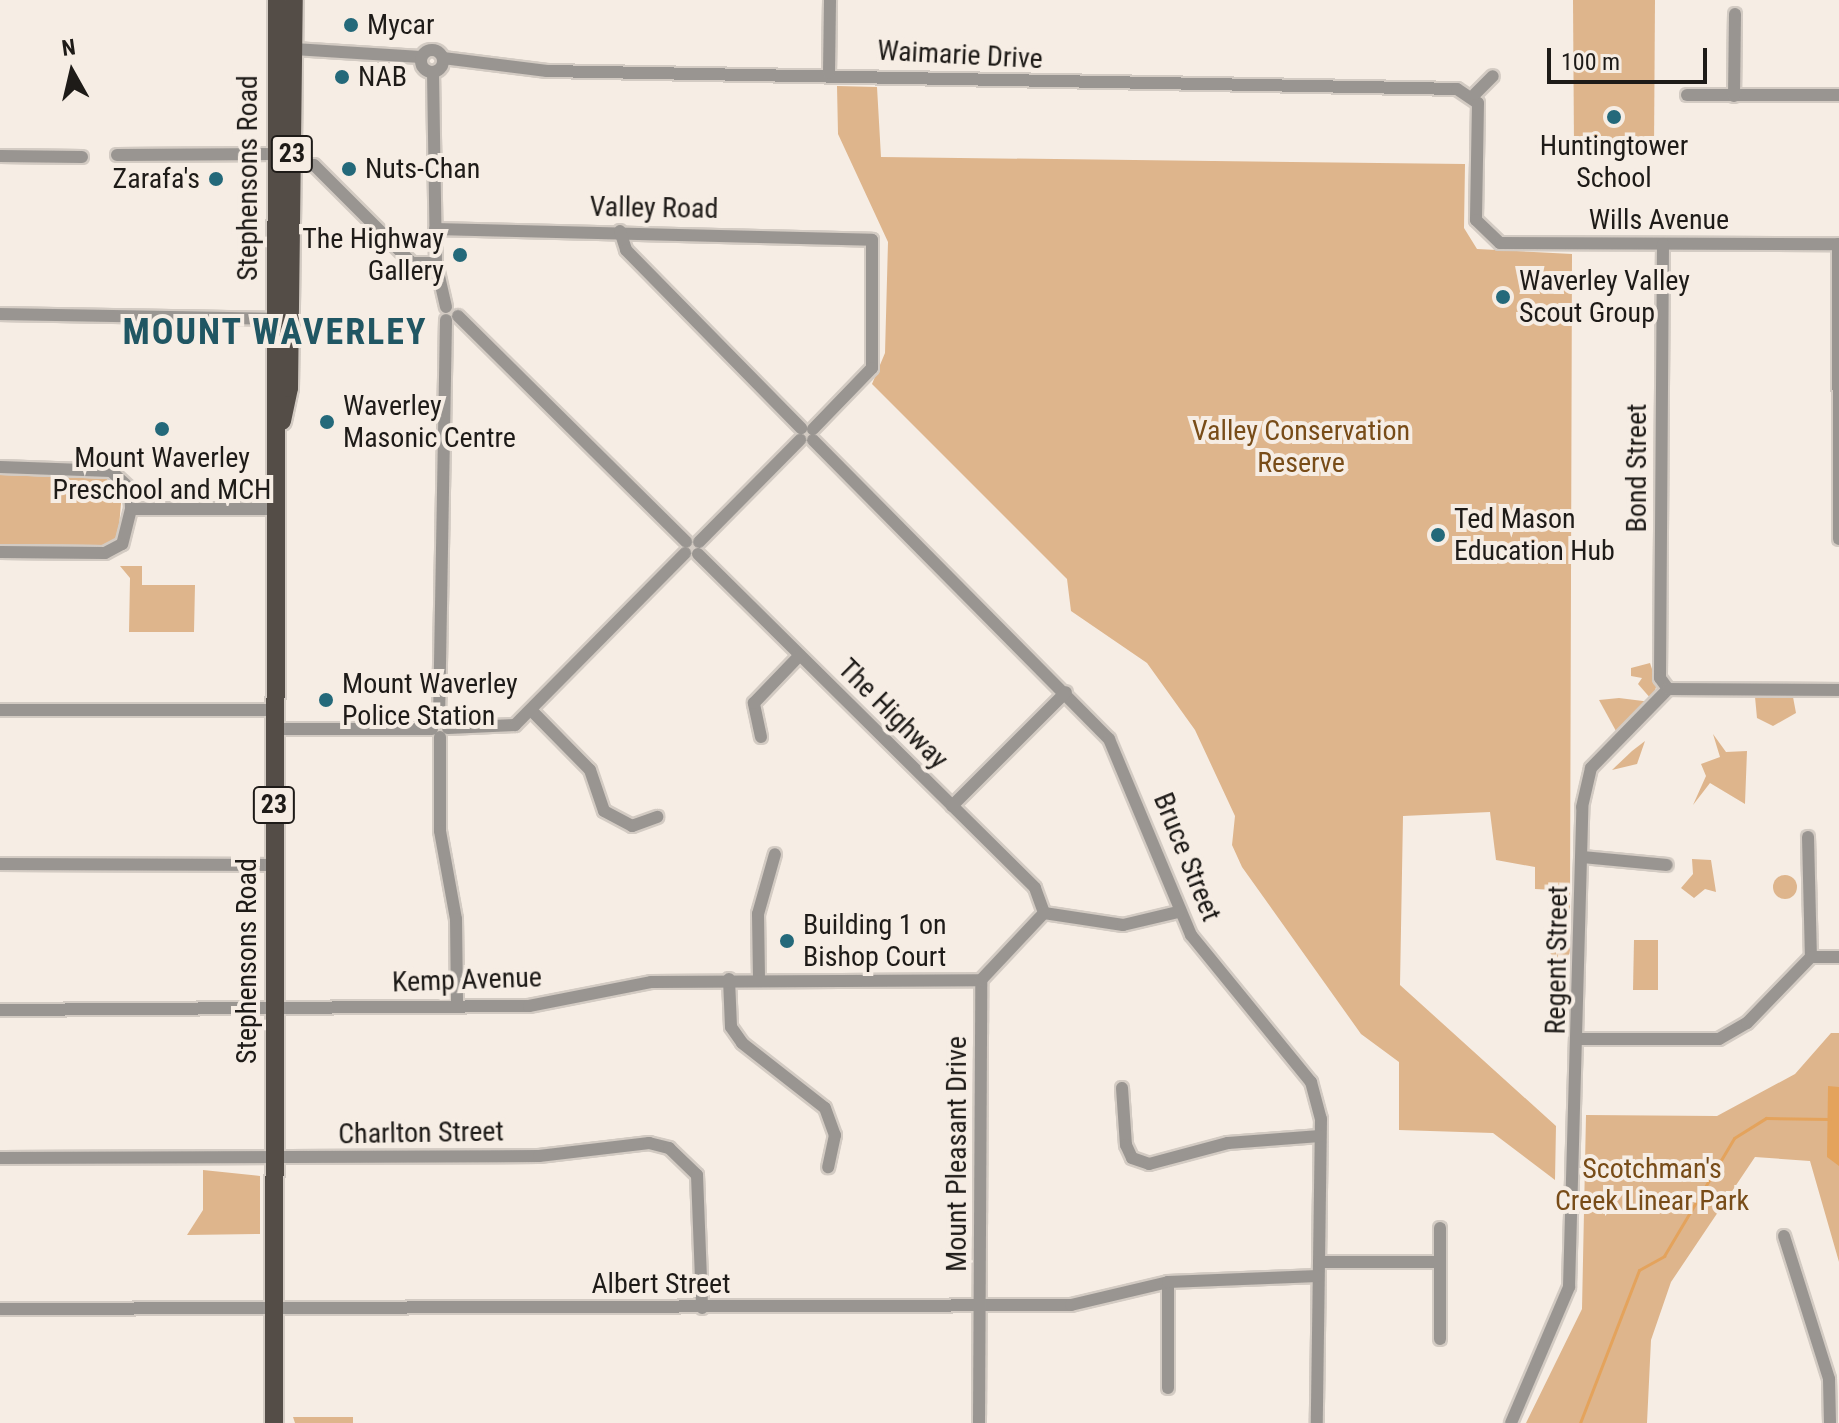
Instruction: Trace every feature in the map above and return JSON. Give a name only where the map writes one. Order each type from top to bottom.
[{"type":"main road","name":"Stephensons Road","points":[[274,1422],[275,509],[282,388],[285,51],[277,0]]},
{"type":"main road","name":"Stephensons Road","points":[[285,51],[294,0]]},
{"type":"street","points":[[829,73],[830,0]]},
{"type":"street","points":[[1734,96],[1735,14]]},
{"type":"street","name":"Waimarie Drive","points":[[421,57],[432,50],[443,58],[547,71],[829,73],[1475,94]]},
{"type":"street","points":[[285,51],[421,57],[433,72]]},
{"type":"street","points":[[443,58],[433,72],[436,263],[450,314],[440,831],[456,919],[457,1006]]},
{"type":"street","points":[[1475,94],[1493,76]]},
{"type":"street","name":"Wills Avenue","points":[[1475,94],[1481,232],[1500,243],[1838,244]]},
{"type":"street","points":[[1687,95],[1839,95]]},
{"type":"street","points":[[117,155],[284,159],[314,165],[412,263],[436,263]]},
{"type":"street","points":[[0,156],[82,157]]},
{"type":"street","name":"Valley Road","points":[[435,229],[620,231],[872,240],[874,360],[862,384],[807,434]]},
{"type":"street","name":"Bruce Street","points":[[620,231],[626,250],[1066,692],[1118,753],[1178,912],[1220,978],[1311,1082],[1320,1136],[1317,1423]]},
{"type":"street","name":"Bond Street","points":[[1663,244],[1660,678],[1668,689]]},
{"type":"street","points":[[1838,244],[1839,539]]},
{"type":"street","points":[[0,314],[282,319]]},
{"type":"street","name":"The Highway","points":[[450,314],[692,548],[1035,888],[1044,913]]},
{"type":"street","points":[[0,710],[440,728],[506,727],[531,710],[807,434]]},
{"type":"street","points":[[0,467],[111,471],[130,489],[131,509],[122,544],[105,553],[0,552]]},
{"type":"street","points":[[131,509],[275,509]]},
{"type":"street","points":[[761,737],[754,703],[800,655]]},
{"type":"street","points":[[1668,689],[1839,690]]},
{"type":"street","name":"Regent Street","points":[[1512,1423],[1569,1287],[1570,1117],[1580,1039],[1583,857],[1591,768],[1668,689]]},
{"type":"street","points":[[952,806],[1066,692]]},
{"type":"street","points":[[531,710],[590,770],[604,811],[632,826],[657,817]]},
{"type":"street","points":[[1580,1039],[1719,1039],[1747,1023],[1811,957],[1808,837]]},
{"type":"street","points":[[759,978],[758,914],[775,854]]},
{"type":"street","points":[[1583,857],[1667,865]]},
{"type":"street","points":[[0,864],[274,865]]},
{"type":"street","points":[[981,980],[1044,913],[1123,925],[1178,912]]},
{"type":"street","points":[[1811,957],[1839,957]]},
{"type":"street","name":"Kemp Avenue","points":[[0,1010],[276,1011],[529,1006],[651,982],[759,978],[981,980]]},
{"type":"street","points":[[729,979],[731,1027],[742,1043],[825,1108],[835,1135],[828,1167]]},
{"type":"street","name":"Mount Pleasant Drive","points":[[980,1422],[981,980]]},
{"type":"street","points":[[1122,1088],[1126,1145],[1132,1158],[1149,1164],[1228,1143],[1320,1136]]},
{"type":"street","name":"Charlton Street","points":[[0,1158],[274,1159],[669,1148],[697,1175],[702,1308]]},
{"type":"street","points":[[1440,1228],[1440,1339]]},
{"type":"street","points":[[1784,1236],[1829,1379],[1830,1423]]},
{"type":"street","points":[[1319,1262],[1440,1262]]},
{"type":"street","name":"Albert Street","points":[[0,1309],[1088,1304],[1122,1288],[1168,1282],[1318,1276]]},
{"type":"street","points":[[1168,1282],[1168,1388]]},
{"type":"green space","points":[[1573,0],[1655,0],[1654,148],[1574,147]]},
{"type":"green space","name":"Valley Conservation Reserve","points":[[837,86],[877,87],[881,157],[1465,164],[1464,228],[1477,249],[1572,254],[1570,910],[1557,909],[1555,890],[1535,889],[1535,867],[1496,860],[1490,812],[1403,816],[1400,985],[1556,1126],[1555,1180],[1493,1133],[1399,1130],[1399,1062],[1361,1034],[1242,867],[1232,845],[1235,816],[1195,730],[1147,663],[1071,611],[1067,579],[872,384],[885,353],[888,242],[838,134]]},
{"type":"green space","points":[[0,474],[102,475],[122,492],[118,538],[105,547],[0,546]]},
{"type":"green space","points":[[120,566],[142,566],[142,585],[195,585],[194,632],[129,632],[130,578]]},
{"type":"green space","points":[[1650,663],[1657,684],[1652,700],[1638,684],[1642,678],[1631,676],[1631,668]]},
{"type":"green space","points":[[1755,697],[1793,697],[1796,713],[1773,726],[1757,718]]},
{"type":"green space","points":[[1619,698],[1651,702],[1616,731],[1599,700]]},
{"type":"green space","points":[[1713,734],[1726,752],[1747,751],[1745,804],[1710,783],[1693,805],[1706,776],[1701,764],[1720,757]]},
{"type":"green space","points":[[1645,741],[1637,764],[1612,770],[1632,751]]},
{"type":"green space","points":[[1692,859],[1711,860],[1716,892],[1705,889],[1694,898],[1681,888],[1693,874]]},
{"type":"green space","points":[[1785,875],[1793,879],[1797,887],[1793,895],[1785,899],[1777,895],[1773,887],[1777,879]]},
{"type":"green space","points":[[1560,940],[1567,943],[1570,950],[1567,957],[1560,960],[1553,957],[1550,950],[1553,943]]},
{"type":"green space","points":[[1634,940],[1658,940],[1658,990],[1633,990]]},
{"type":"green space","name":"Scotchman's Creek Linear Park","points":[[1831,1033],[1839,1033],[1839,1262],[1810,1161],[1755,1157],[1671,1282],[1651,1340],[1647,1423],[1526,1423],[1582,1309],[1586,1115],[1717,1116],[1795,1074]]},
{"type":"green space","points":[[203,1170],[260,1176],[260,1234],[187,1235],[203,1210]]},
{"type":"green space","points":[[293,1417],[353,1417],[353,1423],[295,1423]]},
{"type":"shaded area","points":[[1828,1086],[1839,1087],[1839,1166],[1827,1157]]},
{"type":"waterway","points":[[1580,1423],[1639,1270],[1664,1256],[1734,1138],[1766,1118],[1830,1119]]},
{"type":"place","name":"Mycar","points":[[351,25]]},
{"type":"place","name":"NAB","points":[[342,77]]},
{"type":"place","name":"Huntingtower School","points":[[1614,117]]},
{"type":"place","name":"Nuts-Chan","points":[[349,169]]},
{"type":"place","name":"Zarafa's","points":[[216,179]]},
{"type":"place","name":"The Highway Gallery","points":[[460,255]]},
{"type":"place","name":"Waverley Valley Scout Group","points":[[1503,297]]},
{"type":"place","name":"Waverley Masonic Centre","points":[[327,422]]},
{"type":"place","name":"Mount Waverley Preschool and MCH","points":[[162,429]]},
{"type":"place","name":"Ted Mason Education Hub","points":[[1438,535]]},
{"type":"place","name":"Mount Waverley Police Station","points":[[326,700]]},
{"type":"place","name":"Building 1 on Bishop Court","points":[[787,941]]},
{"type":"district","name":"MOUNT WAVERLEY","points":[[275,333]]}]
